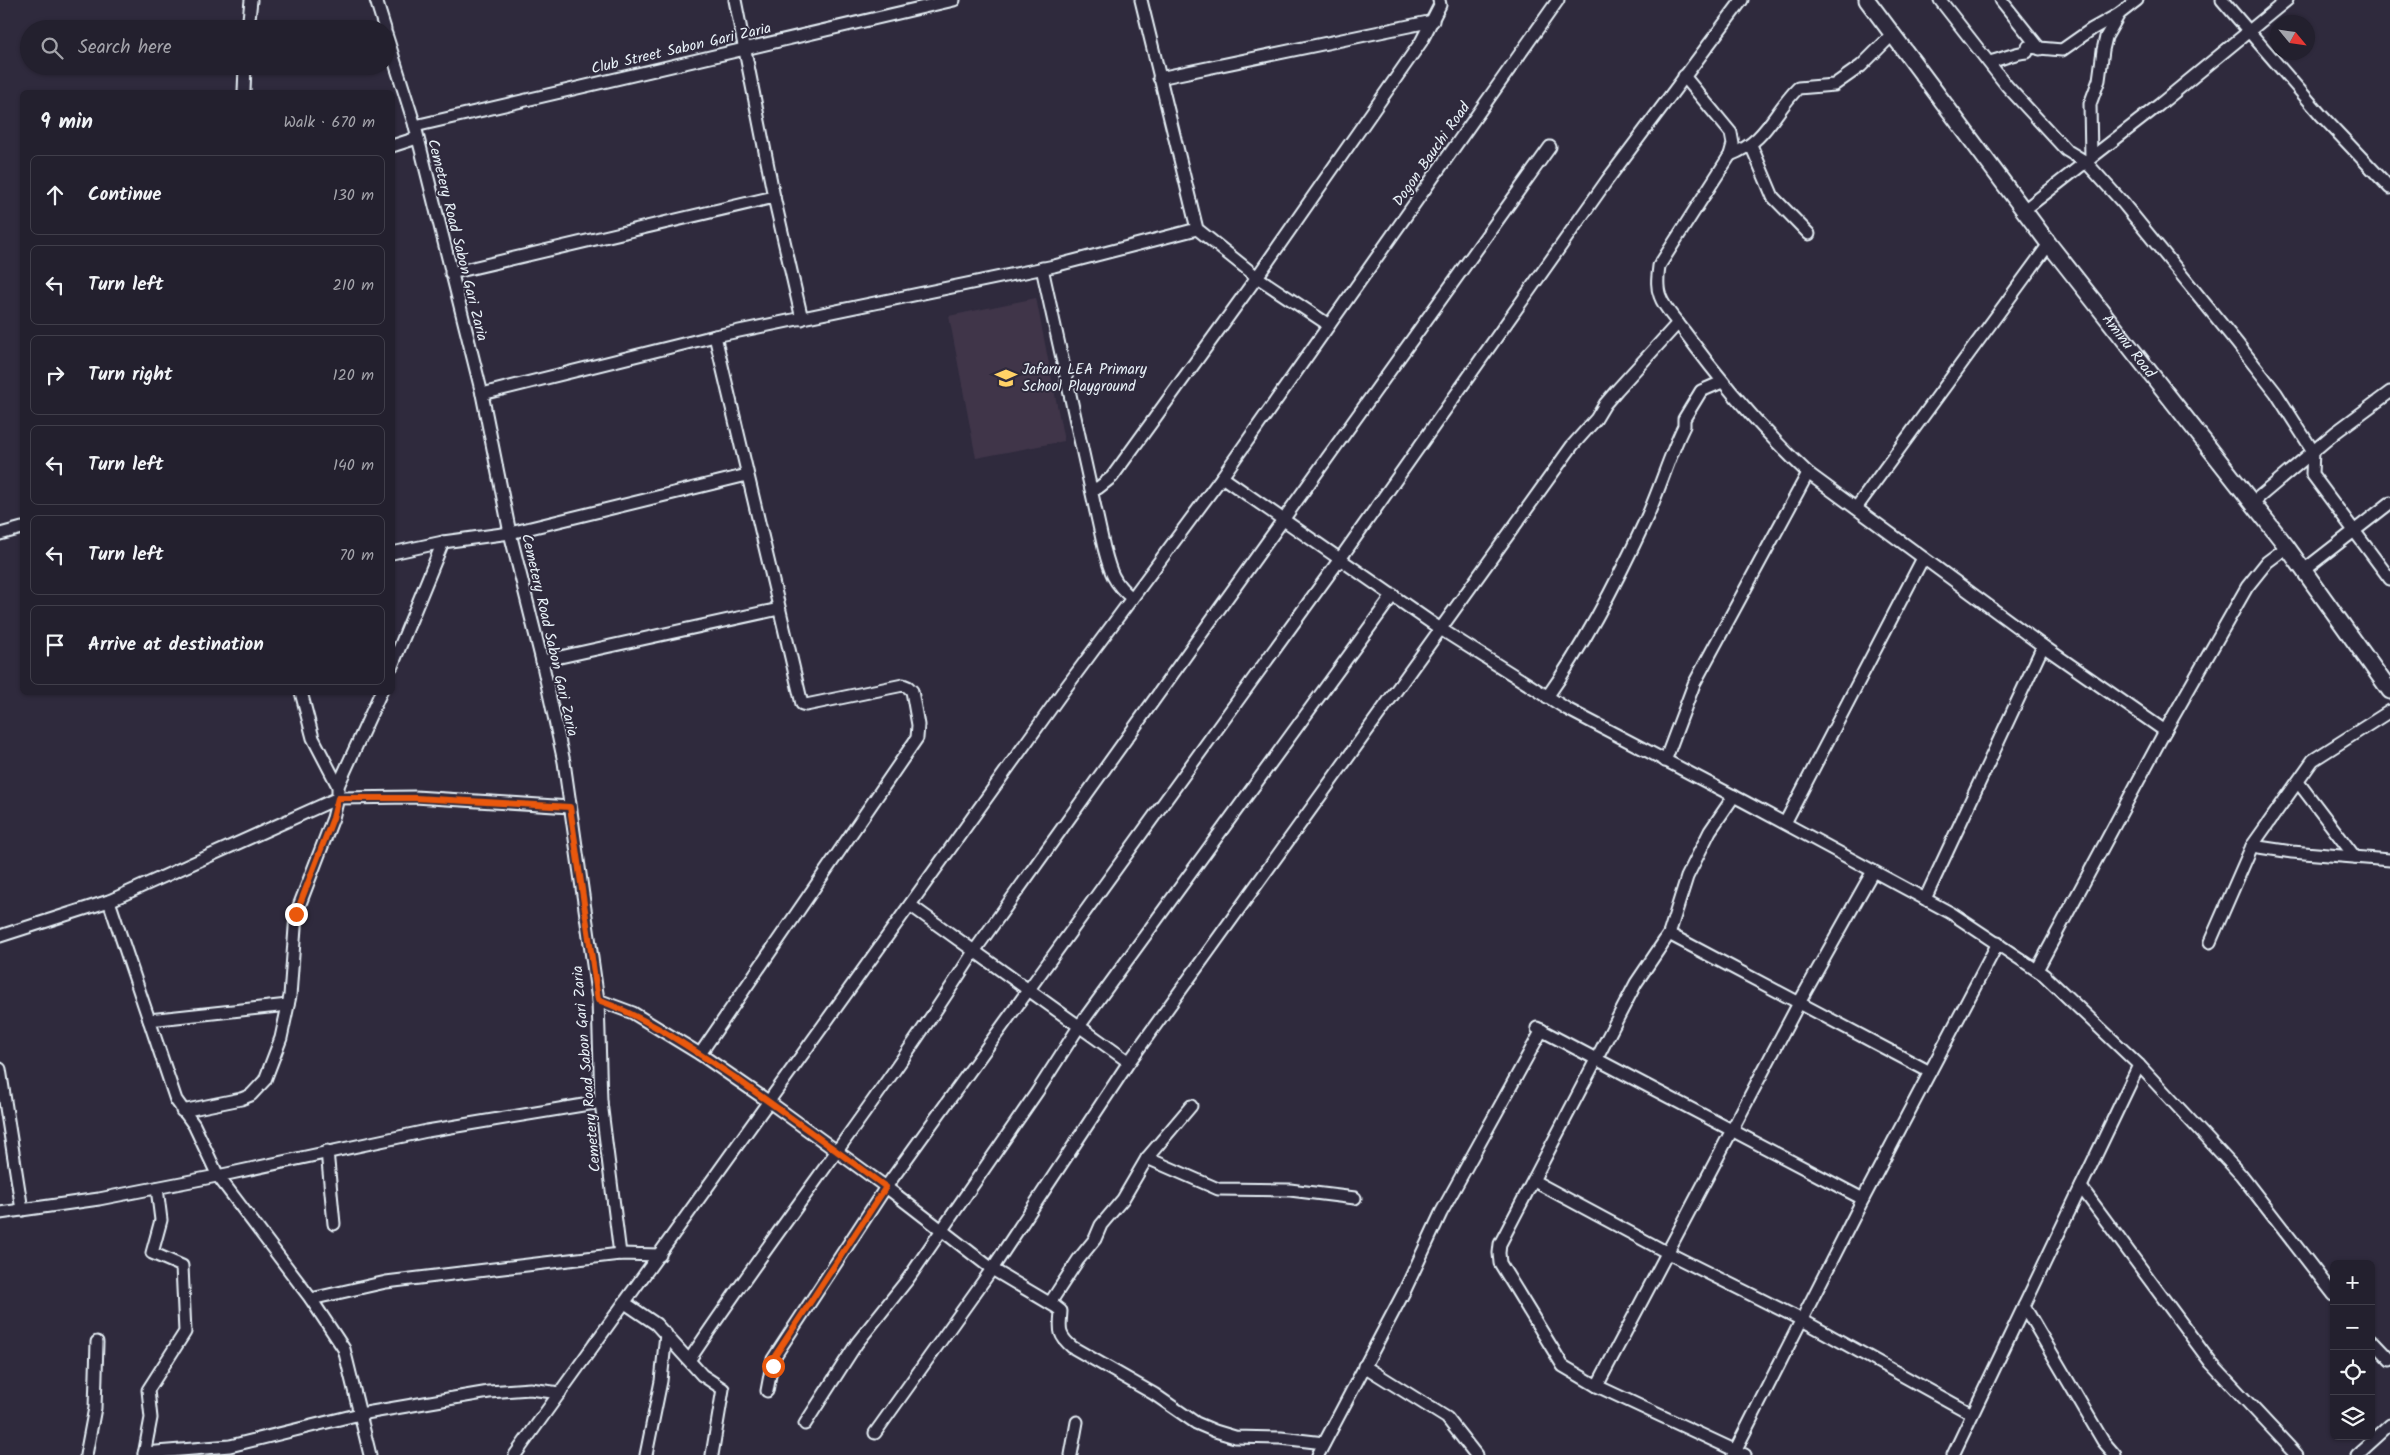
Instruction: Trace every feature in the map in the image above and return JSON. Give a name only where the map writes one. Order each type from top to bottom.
[{"type":"street","points":[[249,20],[251,0]]},
{"type":"street","points":[[376,0],[382,20]]},
{"type":"street","points":[[736,0],[774,197],[802,319]]},
{"type":"street","name":"Club Street Sabon Gari Zaria","points":[[415,126],[954,0]]},
{"type":"street","points":[[1141,0],[1197,229],[1257,277],[1329,325]]},
{"type":"street","points":[[1091,488],[1098,488],[1112,477],[1257,277],[1420,42],[1433,22],[1440,5],[1439,0]]},
{"type":"street","name":"Dogon Bauchi Road","points":[[515,1455],[660,1255],[768,1101],[1132,598],[1222,477],[1558,0]]},
{"type":"street","points":[[767,1391],[773,1359],[886,1187],[1028,988],[1340,559],[1608,179],[1742,0]]},
{"type":"street","name":"Aminu Road","points":[[1867,0],[2049,244],[2287,547],[2390,691]]},
{"type":"street","points":[[1940,0],[2007,86],[2066,150],[2089,160],[2276,393],[2313,451],[2312,474],[2390,579]]},
{"type":"street","points":[[2001,0],[2034,46],[2054,51],[2068,48],[2092,28],[2119,14],[2137,0]]},
{"type":"street","points":[[2222,0],[2321,115],[2390,188]]},
{"type":"street","points":[[2024,210],[2159,105],[2287,0]]},
{"type":"street","points":[[2089,160],[2090,104],[2099,80],[2100,59],[2106,37],[2119,14]]},
{"type":"street","points":[[1159,78],[1433,22]]},
{"type":"street","points":[[1730,155],[1751,145],[1772,123],[1786,100],[1798,88],[1834,85],[1861,66],[1892,34]]},
{"type":"street","points":[[1989,62],[2005,59],[2012,54],[2026,52],[2034,46]]},
{"type":"street","name":"Cemetery Road Sabon Gari Zaria","points":[[395,63],[415,126],[482,394],[510,533],[542,661],[564,762],[598,1000],[601,1102],[620,1254]]},
{"type":"street","points":[[244,90],[245,75]]},
{"type":"street","points":[[1684,76],[1731,133],[1733,144],[1730,155],[1659,266],[1657,283],[1660,297],[1678,323],[1722,382],[1778,445],[1808,472],[2042,646],[2165,731]]},
{"type":"street","points":[[395,145],[417,138]]},
{"type":"street","points":[[1751,145],[1773,197],[1809,234]]},
{"type":"street","points":[[690,1359],[946,997],[975,950],[1550,147]]},
{"type":"street","points":[[451,273],[774,197]]},
{"type":"street","points":[[482,394],[715,336],[1042,268],[1197,229]]},
{"type":"street","points":[[1856,508],[2049,244]]},
{"type":"street","points":[[1042,268],[1104,548],[1119,587],[1132,598]]},
{"type":"street","points":[[875,1433],[992,1269],[1129,1062],[1439,628],[1572,446],[1596,419],[1617,390],[1678,323]]},
{"type":"street","points":[[700,1054],[917,738],[919,730],[912,691],[902,685],[806,705],[802,704],[715,336]]},
{"type":"street","points":[[1548,697],[1600,610],[1647,518],[1684,426],[1684,419],[1701,391],[1722,382]]},
{"type":"street","points":[[2252,503],[2313,451],[2390,392]]},
{"type":"street","points":[[1666,761],[1694,684],[1808,472]]},
{"type":"street","points":[[395,552],[443,542],[510,533],[747,475]]},
{"type":"street","points":[[1222,477],[1439,628],[1548,697],[1925,899],[1998,943],[2037,970],[2139,1065],[2241,1174],[2330,1290]]},
{"type":"street","points":[[2304,570],[2390,503]]},
{"type":"street","points":[[0,534],[20,529]]},
{"type":"street","points":[[395,659],[443,542]]},
{"type":"street","points":[[2037,970],[2165,731],[2247,587],[2267,562],[2287,547]]},
{"type":"street","points":[[1785,823],[1923,558]]},
{"type":"street","points":[[805,1424],[857,1343],[908,1279],[1037,1092],[1080,1025],[1392,595]]},
{"type":"street","points":[[542,661],[779,609]]},
{"type":"street","points":[[1925,899],[2042,646]]},
{"type":"street","points":[[302,695],[313,738],[338,792]]},
{"type":"street","points":[[182,1111],[242,1099],[258,1089],[264,1080],[281,1038],[288,1005],[296,914],[333,818],[338,792],[380,695]]},
{"type":"street","points":[[2210,942],[2252,846],[2313,760],[2390,711]]},
{"type":"street","points":[[2298,782],[2355,857]]},
{"type":"street","points":[[0,936],[109,901],[338,792],[570,807]]},
{"type":"street","points":[[1734,796],[1710,831],[1687,877],[1669,934],[1636,984],[1500,1244],[1499,1258],[1562,1366],[1597,1386],[1737,1454],[1862,1200],[1998,943]]},
{"type":"street","points":[[2252,846],[2292,852],[2390,860]]},
{"type":"street","points":[[1597,1386],[1799,1003],[1873,871]]},
{"type":"street","points":[[109,901],[182,1111],[194,1125],[218,1176],[311,1299],[344,1350],[370,1455]]},
{"type":"street","points":[[910,906],[975,950],[1129,1062]]},
{"type":"street","points":[[1669,934],[1930,1072]]},
{"type":"street","points":[[598,1000],[633,1013],[700,1054],[768,1101],[886,1187],[992,1269],[1050,1303],[1060,1311],[1060,1331],[1063,1339],[1072,1347],[1154,1394],[1196,1423],[1235,1437],[1281,1438],[1324,1443]]},
{"type":"street","points":[[149,1020],[288,1005]]},
{"type":"street","points":[[1318,1455],[1539,1029],[1862,1200]]},
{"type":"street","points":[[1953,1455],[2139,1065]]},
{"type":"street","points":[[0,1069],[22,1210]]},
{"type":"street","points":[[0,1213],[99,1199],[218,1176],[426,1131],[601,1102]]},
{"type":"street","points":[[1050,1303],[1078,1260],[1095,1239],[1101,1225],[1123,1199],[1147,1158],[1191,1106]]},
{"type":"street","points":[[327,1152],[334,1224]]},
{"type":"street","points":[[1147,1158],[1218,1189],[1290,1190],[1355,1198]]},
{"type":"street","points":[[1534,1181],[1668,1253],[1802,1320],[1972,1414]]},
{"type":"street","points":[[2082,1187],[2211,1363],[2297,1455]]},
{"type":"street","points":[[157,1188],[161,1220],[152,1253],[182,1266],[183,1315],[186,1327],[148,1390],[151,1418],[144,1454],[230,1446],[360,1414],[489,1392],[530,1389],[560,1393]]},
{"type":"street","points":[[311,1299],[386,1282],[620,1254],[660,1255]]},
{"type":"street","points":[[625,1303],[656,1324],[690,1359],[702,1375],[723,1389],[712,1455]]},
{"type":"street","points":[[2024,1306],[2103,1440],[2114,1455]]},
{"type":"street","points":[[646,1455],[661,1381],[666,1334]]},
{"type":"street","points":[[86,1455],[95,1408],[97,1342]]},
{"type":"street","points":[[2375,1344],[2390,1360]]},
{"type":"street","points":[[1364,1366],[1447,1418],[1476,1455]]},
{"type":"street","points":[[1071,1455],[1077,1422]]},
{"type":"street","points":[[2357,1455],[2390,1425]]},
{"type":"shaded area","name":"Jafaru LEA Primary School Playground","points":[[1036,298],[1064,441],[976,458],[949,316]]},
{"type":"place","name":"Jafaru LEA Primary School Playground","points":[[1006,378]]},
{"type":"route","points":[[296,914],[333,818],[338,798],[415,798],[570,807],[598,1000],[633,1013],[700,1054],[886,1187],[773,1359],[773,1366]]}]
